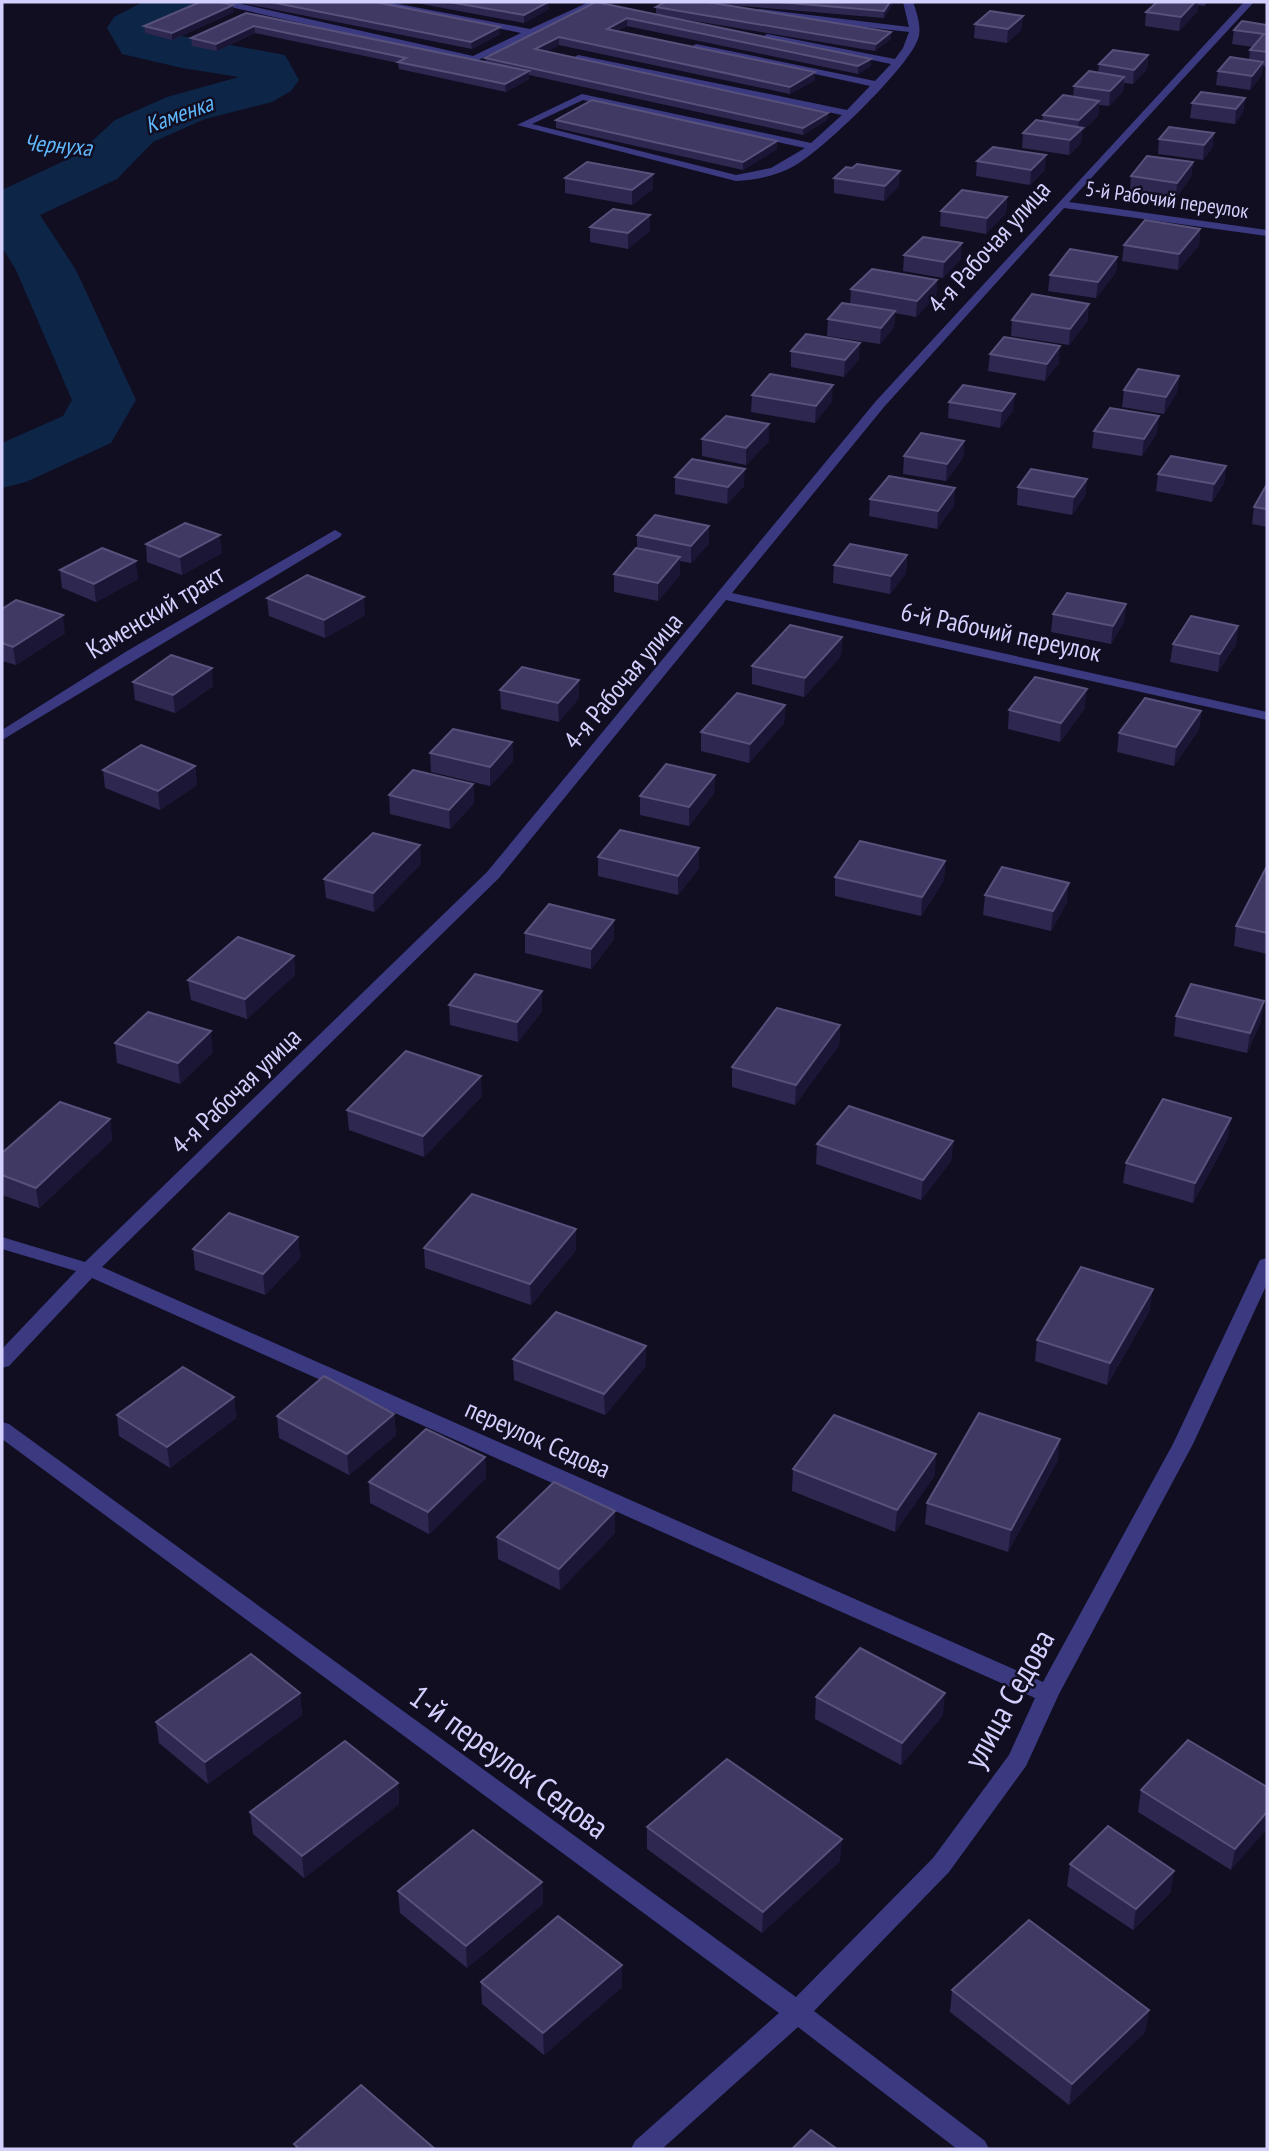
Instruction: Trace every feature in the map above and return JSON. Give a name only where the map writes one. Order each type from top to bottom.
[{"type":"street","points":[[375,2],[529,32]]},
{"type":"street","points":[[575,2],[595,3],[617,9]]},
{"type":"street","points":[[813,147],[582,97],[522,125],[736,178],[759,177],[797,160],[813,147],[878,85],[898,62],[913,40],[908,2]]},
{"type":"street","name":"4-я Рабочая улица","points":[[2,1361],[89,1269],[493,875],[725,596],[880,404],[1249,2]]},
{"type":"street","points":[[233,5],[474,59],[595,3]]},
{"type":"street","points":[[746,10],[913,30]]},
{"type":"street","points":[[238,17],[251,11]]},
{"type":"street","points":[[751,34],[898,62]]},
{"type":"street","points":[[678,44],[878,85]]},
{"type":"street","points":[[578,58],[848,113]]},
{"type":"street","name":"5-й Рабочий переулок","points":[[1061,204],[1267,233]]},
{"type":"street","name":"Каменский тракт","points":[[2,736],[132,654],[335,534]]},
{"type":"street","name":"6-й Рабочий переулок","points":[[725,596],[1267,716]]},
{"type":"street","name":"переулок Седова","points":[[2,1243],[89,1269],[1048,1694]]},
{"type":"street","name":"улица Седова","points":[[644,2149],[797,2012],[941,1865],[1018,1760],[1048,1694],[1183,1444],[1267,1264]]},
{"type":"street","name":"1-й переулок Седова","points":[[2,1429],[797,2012],[976,2149]]},
{"type":"building","points":[[200,2],[233,5],[172,33],[144,26]]},
{"type":"building","points":[[271,2],[375,2],[500,27],[471,42]]},
{"type":"building","points":[[449,2],[548,2],[524,15]]},
{"type":"building","points":[[596,2],[871,59],[858,66],[627,18],[607,29],[815,72],[790,87],[559,37],[535,49],[828,113],[803,128],[485,58]]},
{"type":"building","points":[[665,2],[707,2],[891,32],[876,44],[656,7]]},
{"type":"building","points":[[778,2],[890,2],[884,11]]},
{"type":"building","points":[[1157,2],[1195,2],[1181,17],[1146,12]]},
{"type":"building","points":[[990,11],[1023,16],[1008,29],[975,24]]},
{"type":"building","points":[[246,13],[529,71],[505,84],[398,62],[406,58],[254,26],[216,44],[191,38]]},
{"type":"building","points":[[1242,21],[1267,25],[1267,52],[1250,50],[1264,34],[1234,30]]},
{"type":"building","points":[[1113,50],[1148,55],[1134,70],[1099,64]]},
{"type":"building","points":[[1230,57],[1263,62],[1252,76],[1218,71]]},
{"type":"building","points":[[1089,71],[1124,77],[1110,91],[1074,86]]},
{"type":"building","points":[[1201,92],[1245,98],[1236,109],[1192,103]]},
{"type":"building","points":[[1063,95],[1099,101],[1079,120],[1043,115]]},
{"type":"building","points":[[592,100],[777,141],[743,162],[556,120]]},
{"type":"building","points":[[1036,120],[1083,128],[1070,140],[1023,133]]},
{"type":"building","points":[[1169,127],[1214,133],[1204,145],[1159,139]]},
{"type":"building","points":[[993,147],[1046,155],[1031,170],[977,161]]},
{"type":"building","points":[[1147,156],[1193,162],[1177,183],[1131,176]]},
{"type":"building","points":[[587,162],[653,174],[632,190],[565,178]]},
{"type":"building","points":[[857,164],[900,171],[885,186],[834,178],[846,167],[852,168]]},
{"type":"building","points":[[962,190],[1007,197],[987,218],[941,211]]},
{"type":"building","points":[[613,209],[650,215],[628,233],[590,227]]},
{"type":"building","points":[[1145,220],[1200,229],[1179,254],[1124,245]]},
{"type":"building","points":[[923,237],[962,243],[944,262],[904,255]]},
{"type":"building","points":[[1070,249],[1117,257],[1098,282],[1050,275]]},
{"type":"building","points":[[872,269],[937,280],[917,301],[851,289]]},
{"type":"building","points":[[1032,294],[1089,304],[1070,329],[1012,320]]},
{"type":"building","points":[[842,303],[895,311],[881,328],[828,319]]},
{"type":"building","points":[[806,334],[860,343],[845,360],[791,351]]},
{"type":"building","points":[[1004,337],[1060,346],[1047,364],[990,354]]},
{"type":"building","points":[[1138,369],[1179,376],[1166,397],[1124,390]]},
{"type":"building","points":[[770,374],[833,385],[816,406],[752,395]]},
{"type":"building","points":[[963,385],[1015,394],[1002,411],[949,402]]},
{"type":"building","points":[[1110,408],[1159,416],[1144,439],[1094,431]]},
{"type":"building","points":[[726,416],[769,424],[746,448],[702,439]]},
{"type":"building","points":[[921,433],[964,441],[947,464],[904,456]]},
{"type":"building","points":[[1171,456],[1226,466],[1214,484],[1158,474]]},
{"type":"building","points":[[692,459],[745,469],[728,487],[675,477]]},
{"type":"building","points":[[1031,469],[1087,479],[1074,497],[1018,487]]},
{"type":"building","points":[[889,476],[955,488],[938,511],[870,499]]},
{"type":"building","points":[[1267,484],[1267,509],[1254,507]]},
{"type":"building","points":[[655,515],[709,526],[691,546],[637,535]]},
{"type":"building","points":[[185,523],[220,535],[180,557],[146,544]]},
{"type":"building","points":[[850,544],[907,555],[891,576],[834,565]]},
{"type":"building","points":[[102,548],[136,561],[94,584],[60,570]]},
{"type":"building","points":[[636,548],[680,557],[658,583],[614,574]]},
{"type":"building","points":[[307,575],[364,597],[324,620],[267,598]]},
{"type":"building","points":[[1067,593],[1126,604],[1113,626],[1053,614]]},
{"type":"building","points":[[16,600],[63,615],[13,647],[2,643],[2,609]]},
{"type":"building","points":[[1191,616],[1238,626],[1220,654],[1173,644]]},
{"type":"building","points":[[790,625],[842,637],[805,678],[752,666]]},
{"type":"building","points":[[171,655],[212,668],[173,695],[133,682]]},
{"type":"building","points":[[522,667],[579,680],[558,703],[500,690]]},
{"type":"building","points":[[1035,677],[1087,689],[1061,723],[1009,710]]},
{"type":"building","points":[[737,693],[785,705],[750,744],[701,732]]},
{"type":"building","points":[[1145,698],[1201,711],[1176,747],[1119,733]]},
{"type":"building","points":[[453,729],[512,742],[490,767],[430,753]]},
{"type":"building","points":[[141,745],[195,766],[158,791],[103,770]]},
{"type":"building","points":[[666,764],[715,775],[689,807],[640,796]]},
{"type":"building","points":[[413,770],[473,784],[449,810],[389,795]]},
{"type":"building","points":[[620,830],[699,848],[678,876],[598,857]]},
{"type":"building","points":[[373,833],[420,845],[373,893],[324,879]]},
{"type":"building","points":[[860,841],[945,861],[922,897],[835,877]]},
{"type":"building","points":[[1267,866],[1267,933],[1236,926]]},
{"type":"building","points":[[1002,867],[1069,883],[1053,911],[985,895]]},
{"type":"building","points":[[549,904],[614,920],[591,949],[525,933]]},
{"type":"building","points":[[238,937],[294,956],[245,999],[188,980]]},
{"type":"building","points":[[475,974],[542,991],[517,1022],[449,1005]]},
{"type":"building","points":[[1191,984],[1264,1001],[1250,1033],[1176,1016]]},
{"type":"building","points":[[777,1008],[840,1025],[796,1085],[732,1067]]},
{"type":"building","points":[[148,1012],[211,1031],[178,1063],[115,1043]]},
{"type":"building","points":[[406,1051],[481,1076],[423,1136],[347,1110]]},
{"type":"building","points":[[1163,1099],[1231,1118],[1195,1183],[1126,1163]]},
{"type":"building","points":[[60,1102],[110,1119],[36,1188],[2,1175],[2,1153]]},
{"type":"building","points":[[849,1106],[953,1141],[923,1180],[817,1144]]},
{"type":"building","points":[[472,1194],[576,1229],[530,1284],[424,1248]]},
{"type":"building","points":[[229,1213],[298,1237],[263,1274],[193,1249]]},
{"type":"building","points":[[1081,1267],[1153,1289],[1110,1363],[1037,1340]]},
{"type":"building","points":[[556,1312],[646,1346],[604,1394],[513,1359]]},
{"type":"building","points":[[183,1367],[234,1397],[167,1447],[117,1415]]},
{"type":"building","points":[[324,1376],[394,1414],[347,1454],[277,1416]]},
{"type":"building","points":[[979,1413],[1060,1439],[1011,1530],[927,1503]]},
{"type":"building","points":[[834,1415],[936,1454],[897,1510],[793,1469]]},
{"type":"building","points":[[426,1429],[485,1457],[428,1512],[369,1482]]},
{"type":"building","points":[[554,1482],[615,1511],[559,1569],[497,1537]]},
{"type":"building","points":[[860,1648],[945,1693],[902,1743],[816,1697]]},
{"type":"building","points":[[251,1654],[300,1693],[205,1762],[156,1722]]},
{"type":"building","points":[[1188,1740],[1267,1787],[1267,1812],[1235,1849],[1141,1790]]},
{"type":"building","points":[[345,1741],[398,1783],[302,1856],[250,1812]]},
{"type":"building","points":[[727,1759],[842,1839],[763,1912],[647,1827]]},
{"type":"building","points":[[1108,1826],[1174,1871],[1136,1909],[1070,1864]]},
{"type":"building","points":[[473,1830],[542,1882],[466,1946],[398,1891]]},
{"type":"building","points":[[558,1916],[622,1965],[543,2033],[481,1982]]},
{"type":"building","points":[[1029,1920],[1149,2010],[1072,2084],[952,1990]]},
{"type":"building","points":[[361,2085],[435,2149],[299,2149],[294,2144]]},
{"type":"building","points":[[811,2130],[837,2149],[792,2149]]},
{"type":"waterway","name":"Каменка","points":[[2,468],[88,429],[104,400],[46,270],[7,209],[97,167],[134,131],[186,108],[253,91],[273,80],[267,66],[182,53],[140,43],[132,28],[155,14],[196,2]]},
{"type":"water label","name":"Чернуха","points":[[58,145]]}]
